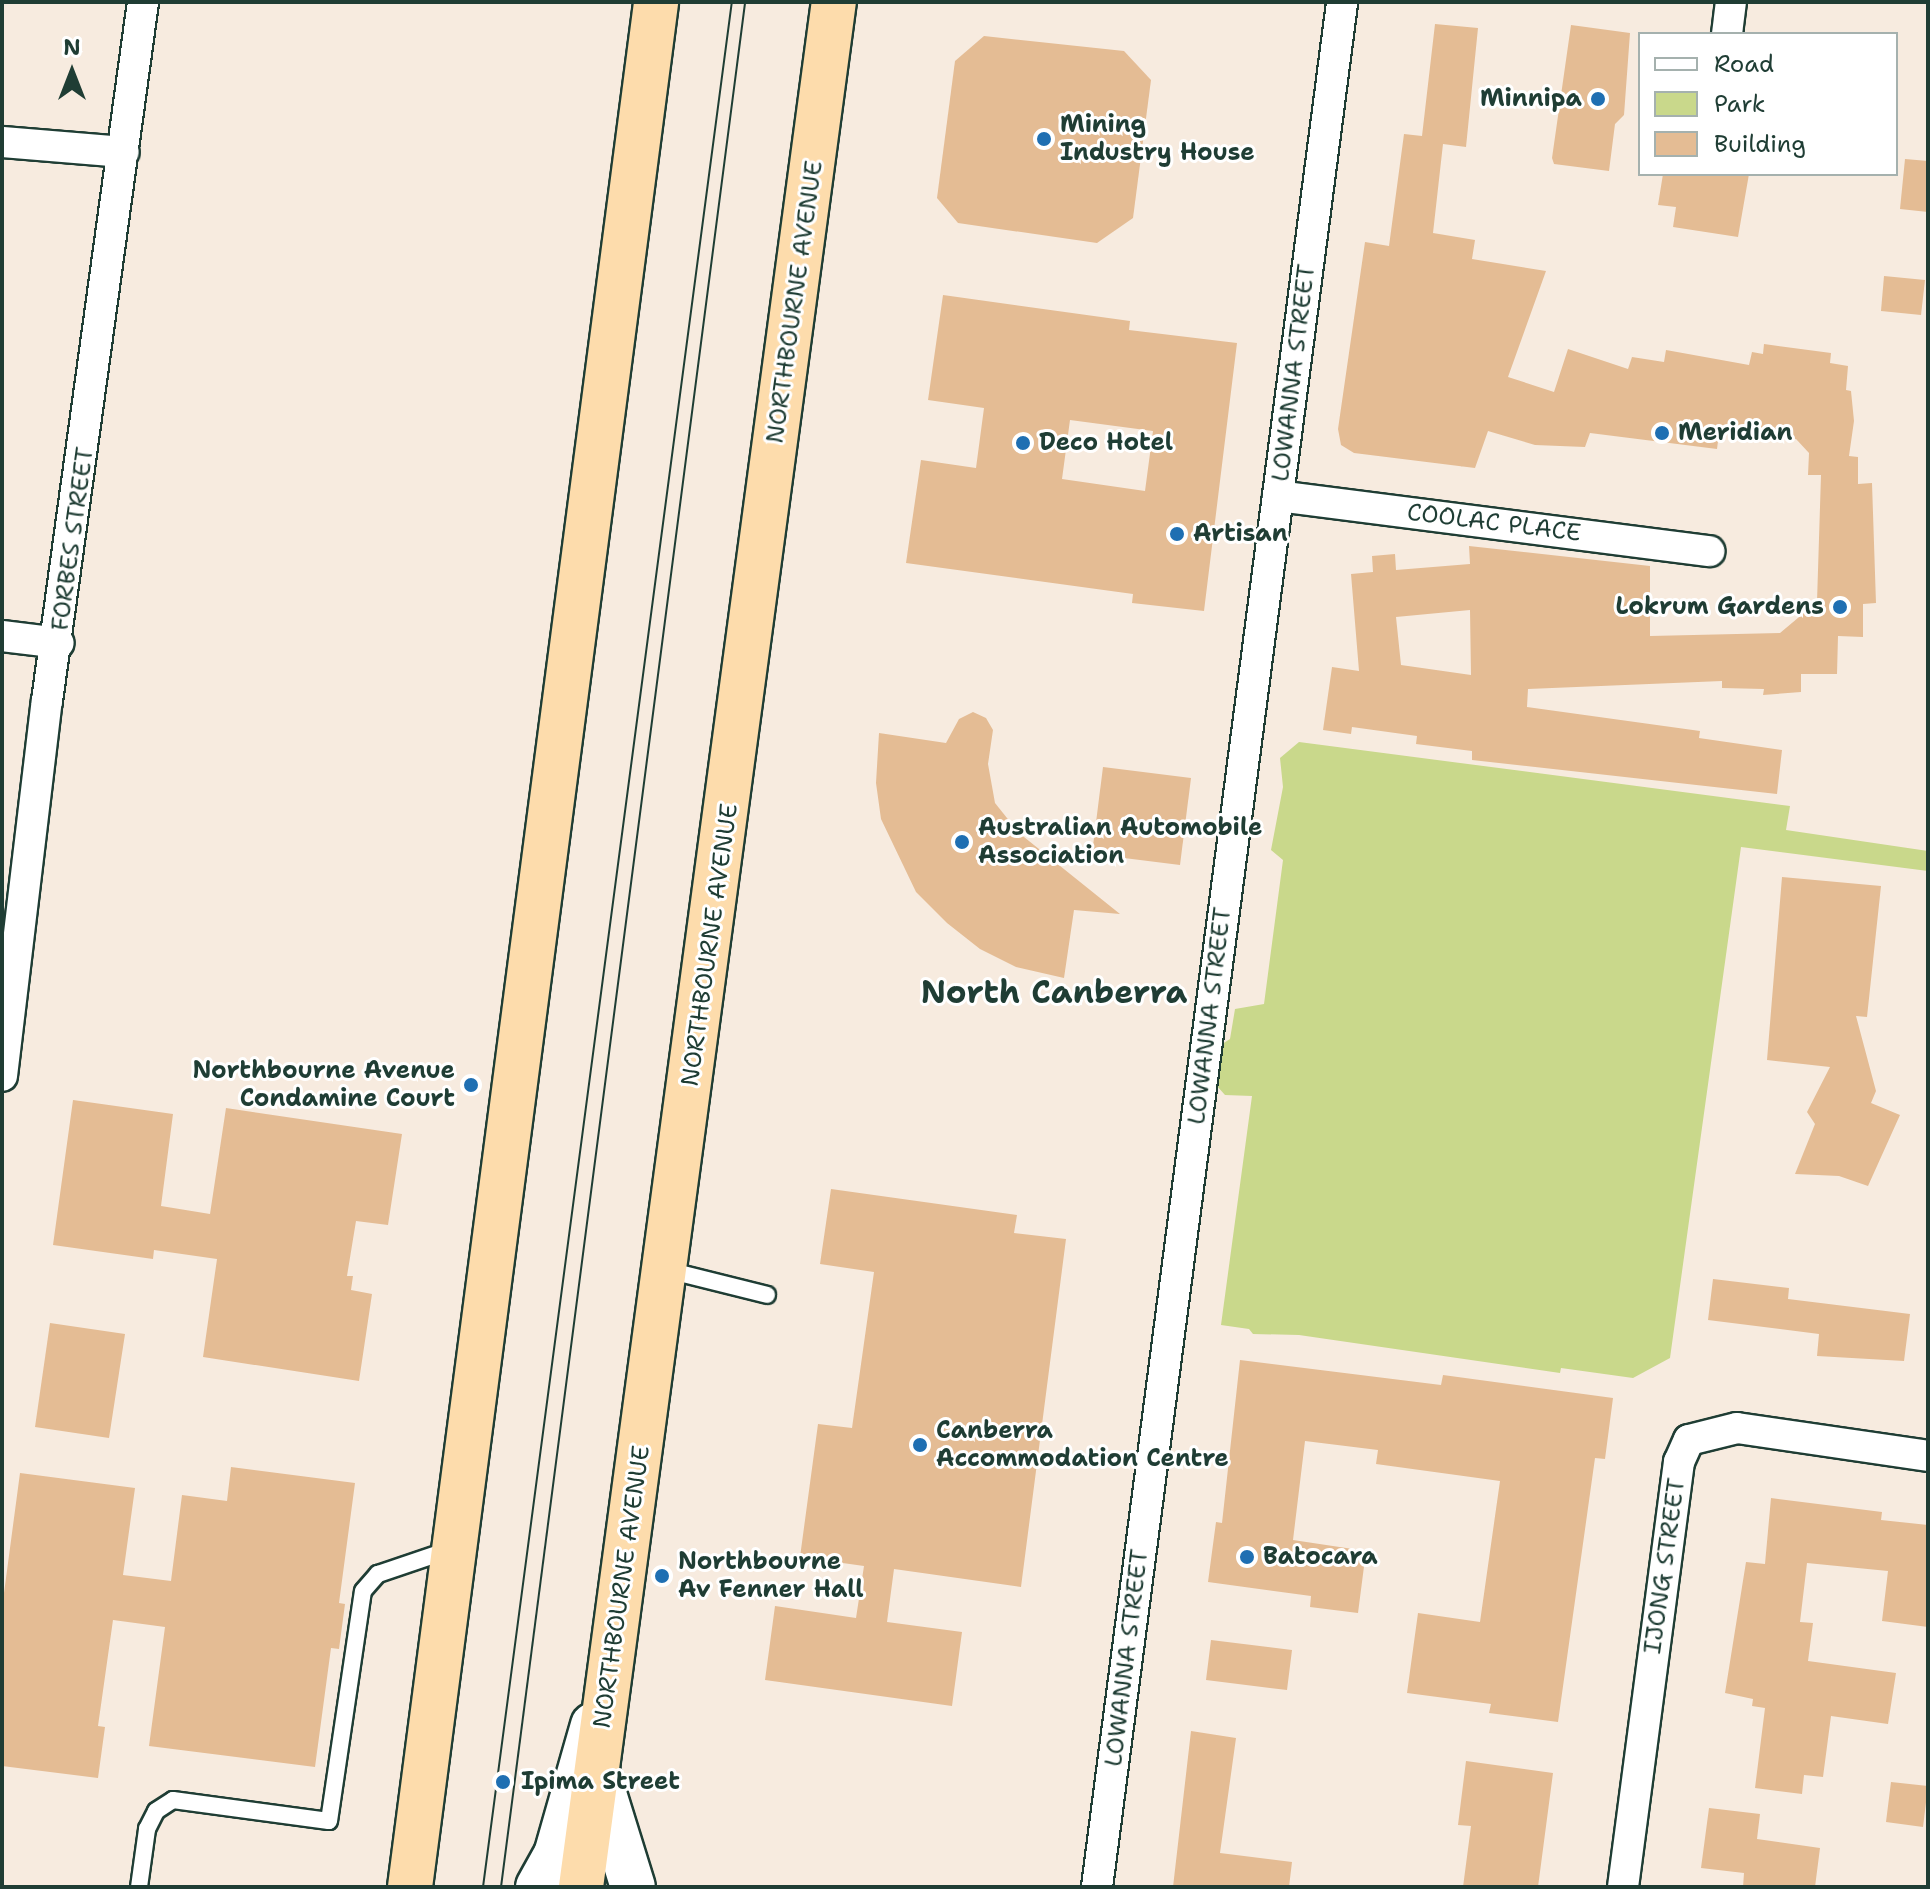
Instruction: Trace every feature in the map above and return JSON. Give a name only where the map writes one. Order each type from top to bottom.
[{"type":"highway","points":[[410,1887],[656,2]]},
{"type":"highway","name":"NORTHBOURNE AVENUE","points":[[581,1887],[667,1270],[834,2]]},
{"type":"street","name":"FORBES STREET","points":[[2,1076],[47,701],[59,643],[143,2]]},
{"type":"street","name":"LOWANNA STREET","points":[[1097,1887],[1342,2]]},
{"type":"street","points":[[1727,32],[1731,2]]},
{"type":"street","points":[[2,142],[124,152]]},
{"type":"street","name":"COOLAC PLACE","points":[[1278,496],[1710,551]]},
{"type":"street","points":[[2,636],[59,643]]},
{"type":"street","name":"IJONG STREET","points":[[1623,1887],[1679,1462],[1689,1440],[1737,1428],[1928,1456]]},
{"type":"street","points":[[538,1887],[556,1855],[574,1776],[609,1682]]},
{"type":"street","points":[[597,1771],[633,1887]]},
{"type":"lane","points":[[667,1270],[767,1295]]},
{"type":"lane","points":[[139,1887],[147,1829],[156,1811],[173,1800],[329,1821],[363,1591],[378,1574],[454,1549]]},
{"type":"green space","points":[[1299,742],[1790,806],[1786,830],[1928,851],[1928,871],[1741,847],[1670,1358],[1633,1378],[1561,1368],[1560,1373],[1299,1335],[1253,1334],[1249,1329],[1221,1325],[1252,1096],[1225,1095],[1208,1076],[1216,1048],[1230,1039],[1235,1009],[1264,1004],[1283,860],[1271,850],[1283,787],[1280,758]]},
{"type":"building","points":[[1435,24],[1478,28],[1466,147],[1443,144],[1433,233],[1475,240],[1472,259],[1546,271],[1508,377],[1554,392],[1568,349],[1628,369],[1632,357],[1664,362],[1666,350],[1749,365],[1752,352],[1763,354],[1764,344],[1831,353],[1830,363],[1848,366],[1846,390],[1851,391],[1854,421],[1849,456],[1858,457],[1858,484],[1872,483],[1876,603],[1863,604],[1863,637],[1838,636],[1837,674],[1801,674],[1801,692],[1763,695],[1764,689],[1722,688],[1722,681],[1528,689],[1527,707],[1700,731],[1699,738],[1782,750],[1777,794],[1472,760],[1472,751],[1416,744],[1417,736],[1352,727],[1351,734],[1323,730],[1332,667],[1359,671],[1351,574],[1373,572],[1372,556],[1395,554],[1396,570],[1470,564],[1469,546],[1650,566],[1650,636],[1780,633],[1817,602],[1821,475],[1808,475],[1809,453],[1796,439],[1720,426],[1717,449],[1590,433],[1585,447],[1535,445],[1488,431],[1475,468],[1354,453],[1341,445],[1338,429],[1365,242],[1389,246],[1404,134],[1422,136]],"holes":[[[1470,610],[1471,675],[1401,665],[1396,617]]]},
{"type":"building","name":"Minnipa","points":[[1571,25],[1630,33],[1624,115],[1615,124],[1609,171],[1554,164],[1552,158]]},
{"type":"building","name":"Mining Industry House","points":[[984,36],[1124,51],[1151,80],[1133,218],[1097,243],[958,223],[937,198],[955,61]]},
{"type":"building","points":[[1905,159],[1928,161],[1928,212],[1900,209]]},
{"type":"building","points":[[1663,176],[1749,176],[1738,237],[1673,227],[1676,207],[1658,205]]},
{"type":"building","points":[[1884,276],[1925,280],[1921,315],[1881,311]]},
{"type":"building","name":"Deco Hotel","points":[[943,295],[1130,321],[1129,330],[1237,343],[1204,611],[1132,603],[1133,594],[906,563],[921,460],[976,468],[984,408],[928,400]],"holes":[[[1070,420],[1153,431],[1145,491],[1062,479]]]},
{"type":"building","name":"Australian Automobile Association","points":[[973,712],[986,718],[993,730],[988,764],[995,803],[1019,833],[1120,914],[1074,910],[1064,978],[1016,967],[980,949],[947,923],[916,892],[881,819],[876,783],[879,733],[946,743],[959,719]]},
{"type":"building","points":[[1103,767],[1191,778],[1180,865],[1092,854]]},
{"type":"building","points":[[1782,877],[1881,886],[1867,1017],[1856,1016],[1876,1091],[1871,1103],[1900,1115],[1868,1186],[1839,1176],[1795,1174],[1815,1124],[1807,1112],[1830,1067],[1767,1060]]},
{"type":"building","points":[[73,1100],[173,1114],[161,1206],[210,1214],[226,1108],[402,1134],[388,1225],[356,1221],[347,1276],[353,1276],[351,1290],[372,1294],[359,1381],[203,1357],[217,1259],[154,1250],[153,1259],[53,1245]]},
{"type":"building","name":"Canberra Accommodation Centre","points":[[831,1189],[1017,1215],[1014,1233],[1066,1239],[1021,1587],[894,1569],[887,1622],[962,1632],[952,1706],[765,1680],[775,1606],[856,1618],[864,1566],[800,1557],[818,1424],[852,1428],[874,1272],[820,1264]]},
{"type":"building","points":[[1713,1279],[1789,1288],[1788,1299],[1910,1314],[1904,1361],[1817,1356],[1819,1334],[1708,1320]]},
{"type":"building","points":[[50,1323],[125,1334],[109,1438],[35,1427]]},
{"type":"building","points":[[1240,1360],[1441,1385],[1443,1375],[1613,1398],[1605,1459],[1595,1458],[1558,1722],[1489,1713],[1491,1704],[1407,1693],[1418,1613],[1480,1622],[1500,1481],[1376,1464],[1378,1450],[1305,1441],[1293,1540],[1366,1551],[1358,1613],[1310,1607],[1311,1596],[1208,1582],[1216,1522],[1222,1523]]},
{"type":"building","points":[[231,1467],[355,1483],[339,1603],[345,1604],[339,1649],[331,1648],[315,1767],[149,1746],[165,1627],[113,1620],[98,1726],[105,1727],[98,1778],[2,1766],[2,1608],[20,1473],[135,1488],[123,1575],[171,1581],[182,1495],[227,1501]]},
{"type":"building","points":[[1771,1498],[1882,1512],[1881,1520],[1928,1525],[1928,1627],[1882,1621],[1888,1571],[1807,1563],[1800,1622],[1813,1623],[1808,1661],[1896,1673],[1888,1724],[1831,1716],[1823,1777],[1804,1775],[1802,1794],[1755,1788],[1765,1708],[1752,1706],[1753,1699],[1725,1693],[1746,1562],[1765,1564]]},
{"type":"building","points":[[1211,1640],[1292,1650],[1287,1690],[1206,1680]]},
{"type":"building","points":[[1191,1731],[1236,1738],[1220,1853],[1292,1862],[1289,1887],[1173,1887]]},
{"type":"building","points":[[1466,1761],[1553,1773],[1538,1887],[1463,1887],[1471,1826],[1458,1825]]},
{"type":"building","points":[[1891,1782],[1928,1786],[1923,1827],[1886,1822]]},
{"type":"building","points":[[1709,1808],[1760,1814],[1757,1839],[1820,1848],[1815,1887],[1743,1887],[1744,1873],[1701,1868]]},
{"type":"tram line","points":[[483,1887],[732,2]]},
{"type":"tram line","points":[[501,1887],[745,2]]},
{"type":"place","name":"Minnipa","points":[[1598,99]]},
{"type":"place","name":"Mining Industry House","points":[[1044,139]]},
{"type":"place","name":"Meridian","points":[[1662,433]]},
{"type":"place","name":"Deco Hotel","points":[[1023,443]]},
{"type":"place","name":"Artisan","points":[[1177,534]]},
{"type":"place","name":"Lokrum Gardens","points":[[1840,607]]},
{"type":"place","name":"Australian Automobile Association","points":[[962,842]]},
{"type":"place","name":"Northbourne Avenue Condamine Court","points":[[471,1085]]},
{"type":"place","name":"Canberra Accommodation Centre","points":[[920,1445]]},
{"type":"place","name":"Batocara","points":[[1247,1557]]},
{"type":"place","name":"Northbourne Av Fenner Hall","points":[[662,1576]]},
{"type":"place","name":"Ipima Street","points":[[503,1782]]},
{"type":"district","name":"North Canberra","points":[[1054,992]]}]
